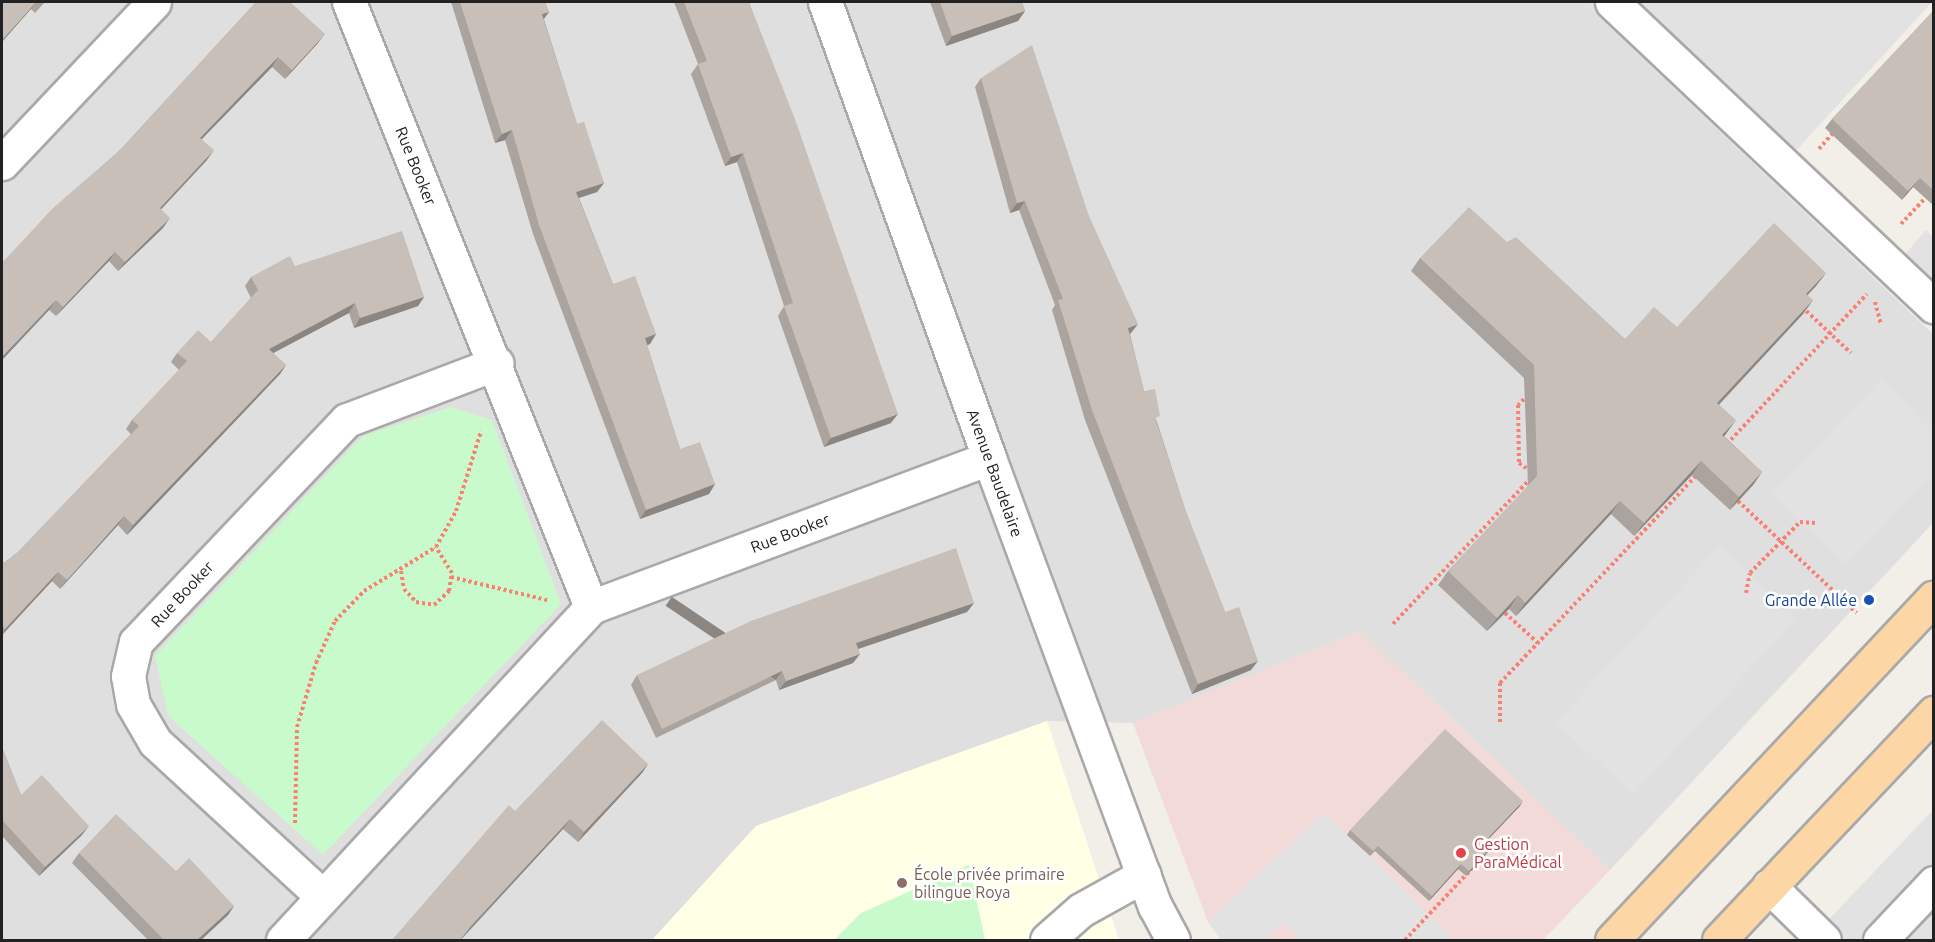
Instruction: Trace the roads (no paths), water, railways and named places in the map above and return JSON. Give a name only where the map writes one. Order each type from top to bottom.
[{"type":"main road","points":[[1612,940],[1934,597]]},
{"type":"main road","points":[[1719,940],[1934,713]]},
{"type":"street","points":[[2,163],[154,2]]},
{"type":"street","name":"Rue Booker","points":[[349,2],[497,363],[591,607]]},
{"type":"street","name":"Avenue Baudelaire","points":[[825,2],[989,458],[1144,875],[1173,940]]},
{"type":"street","points":[[1612,2],[1934,306]]},
{"type":"street","name":"Rue Booker","points":[[322,896],[155,742],[133,704],[128,676],[136,642],[347,420],[497,363]]},
{"type":"street","name":"Rue Booker","points":[[283,940],[591,607],[989,458]]},
{"type":"street","points":[[1047,940],[1082,910],[1144,875]]},
{"type":"street","points":[[1880,940],[1934,883]]},
{"type":"street","points":[[1769,886],[1824,940]]},
{"type":"place","name":"Grande Allée","points":[[1869,600]]},
{"type":"place","name":"Gestion ParaMédical","points":[[1461,853]]},
{"type":"place","name":"École privée primaire bilingue Roya","points":[[902,883]]}]
